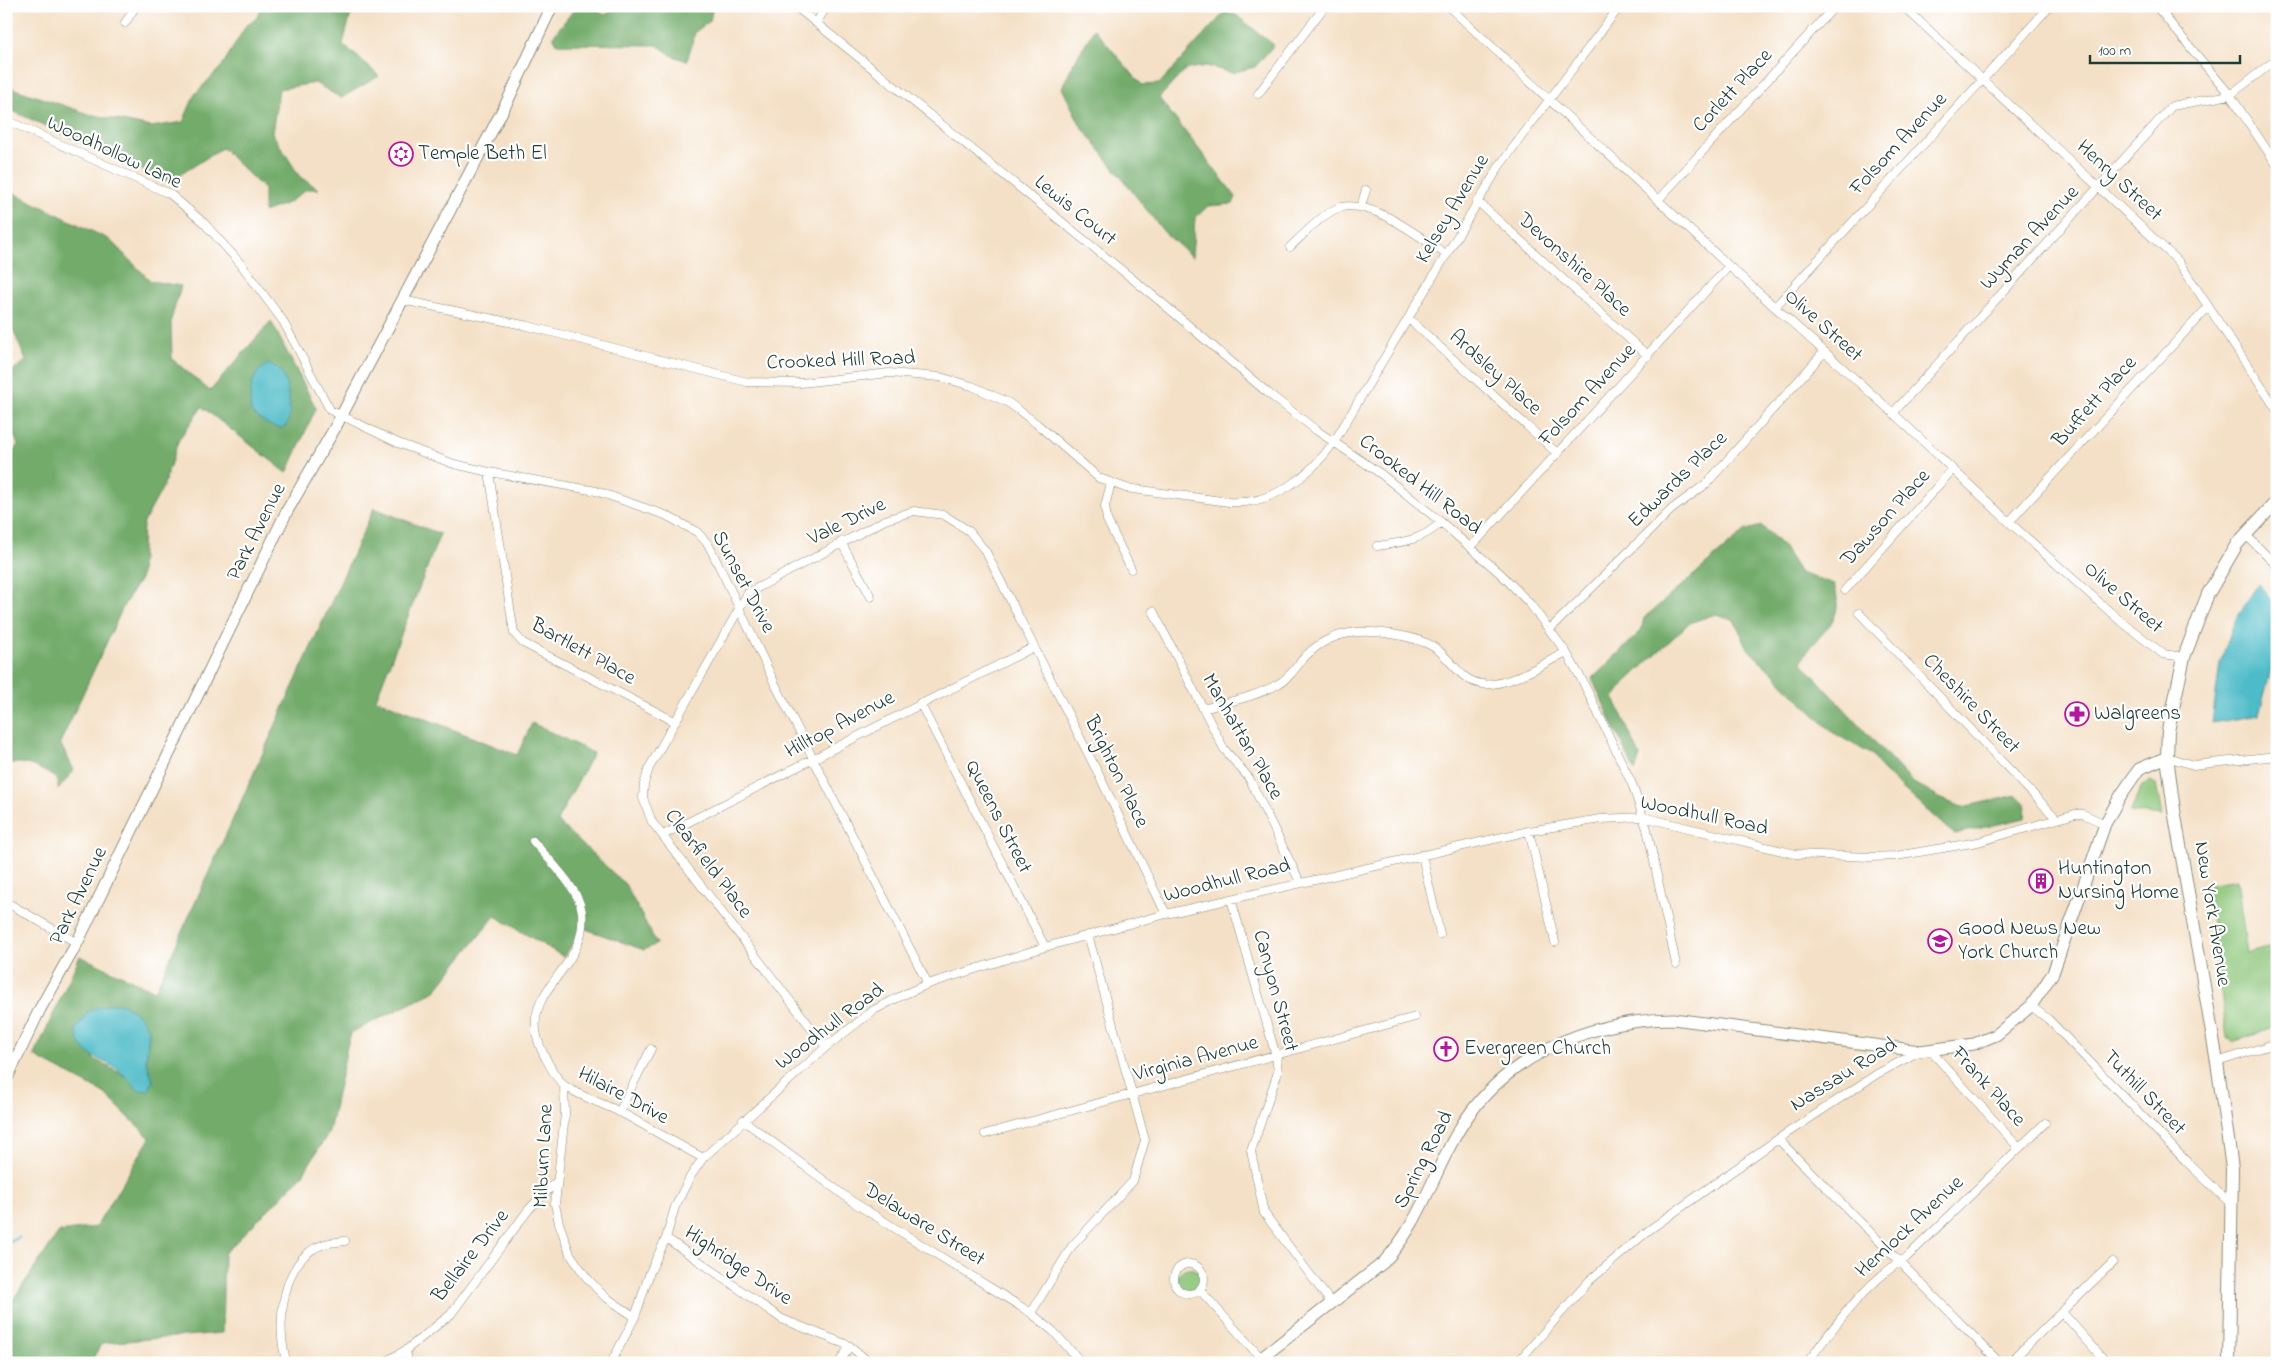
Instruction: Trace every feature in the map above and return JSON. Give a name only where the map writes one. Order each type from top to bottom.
[{"type":"main road","name":"Park Avenue","points":[[6,1080],[40,1009],[77,943],[287,511],[341,416],[504,107],[552,6]]},
{"type":"main road","name":"New York Avenue","points":[[2229,1363],[2233,1205],[2230,1142],[2200,970],[2167,757],[2168,731],[2184,657],[2208,594],[2224,565],[2245,534],[2277,501]]},
{"type":"main road","name":"Nassau Road","points":[[1925,1050],[1974,1044],[1996,1035],[2031,1006],[2043,991],[2060,958],[2105,824],[2139,768],[2167,757]]},
{"type":"main road","name":"Spring Road","points":[[1258,1360],[1368,1277],[1395,1250],[1417,1217],[1455,1136],[1484,1094],[1520,1063],[1544,1049],[1580,1036],[1623,1024],[1649,1020],[1673,1020],[1925,1050]]},
{"type":"street","points":[[125,23],[136,6]]},
{"type":"street","name":"Lewis Court","points":[[795,6],[1162,302],[1268,393],[1334,442]]},
{"type":"street","points":[[816,23],[828,6]]},
{"type":"street","points":[[1258,94],[1325,6]]},
{"type":"street","name":"Olive Street","points":[[1448,6],[1729,266],[1893,413],[2009,522],[2147,644],[2163,654],[2184,657]]},
{"type":"street","name":"Kelsey Avenue","points":[[1334,442],[1500,164],[1620,6]]},
{"type":"street","name":"Corlett Place","points":[[1658,200],[1834,6]]},
{"type":"street","name":"Henry Street","points":[[1903,6],[2101,187],[2178,261],[2277,410]]},
{"type":"street","name":"Folsom Avenue","points":[[1775,307],[2050,6]]},
{"type":"street","points":[[2156,6],[2230,95],[2277,165]]},
{"type":"street","points":[[2163,14],[2172,6]]},
{"type":"street","name":"Wyman Avenue","points":[[1893,413],[2101,187],[2172,106],[2230,95],[2277,59]]},
{"type":"street","name":"Woodhollow Lane","points":[[6,120],[170,194],[204,223],[240,263],[283,321],[322,399],[330,410],[341,416]]},
{"type":"street","points":[[1361,206],[1366,190]]},
{"type":"street","name":"Devonshire Place","points":[[1477,201],[1648,356]]},
{"type":"street","points":[[1290,247],[1320,220],[1339,207],[1361,206],[1389,218],[1447,255]]},
{"type":"street","name":"Folsom Avenue","points":[[1471,547],[1729,266]]},
{"type":"street","name":"Crooked Hill Road","points":[[402,300],[528,326],[747,382],[801,383],[889,373],[940,376],[972,386],[1009,403],[1037,424],[1088,469],[1111,483],[1126,488],[1245,504],[1263,500],[1286,487],[1312,467],[1334,442],[1381,474],[1471,547],[1530,604],[1566,652],[1597,709],[1632,784],[1643,817],[1662,890],[1676,964]]},
{"type":"street","name":"Buffett Place","points":[[2009,522],[2208,307]]},
{"type":"street","name":"Ardsley Place","points":[[1409,318],[1558,454]]},
{"type":"street","name":"Edwards Place","points":[[1550,629],[1672,509],[1706,484],[1824,352]]},
{"type":"street","name":"Sunset Drive","points":[[341,416],[398,443],[454,464],[596,491],[684,523],[697,532],[708,544],[813,759],[928,984]]},
{"type":"street","name":"Dawson Place","points":[[1845,590],[1953,469]]},
{"type":"street","name":"Bartlett Place","points":[[490,472],[514,633],[523,643],[674,721]]},
{"type":"street","points":[[1111,483],[1105,506],[1107,520],[1131,569]]},
{"type":"street","name":"Vale Drive","points":[[739,609],[748,593],[885,520],[914,511],[944,515],[969,531],[986,552],[1034,647]]},
{"type":"street","points":[[1377,546],[1417,538],[1434,529],[1441,522]]},
{"type":"street","points":[[2245,534],[2277,566]]},
{"type":"street","points":[[841,542],[871,598]]},
{"type":"street","name":"Clearfield Place","points":[[739,609],[649,768],[644,784],[643,798],[646,811],[663,835],[826,1047]]},
{"type":"street","name":"Manhattan Place","points":[[1153,611],[1224,749],[1248,778],[1300,882]]},
{"type":"street","name":"Cheshire Street","points":[[1860,613],[2057,819]]},
{"type":"street","points":[[1203,709],[1279,684],[1290,675],[1312,650],[1324,641],[1353,632],[1413,638],[1427,642],[1440,651],[1467,680],[1482,684],[1510,679],[1566,652]]},
{"type":"street","name":"Hilltop Avenue","points":[[663,835],[920,703],[1034,647]]},
{"type":"street","name":"Brighton Place","points":[[1034,647],[1166,914]]},
{"type":"street","name":"Queens Street","points":[[920,703],[1044,948]]},
{"type":"street","points":[[2167,757],[2193,765],[2277,756]]},
{"type":"street","name":"Woodhull Road","points":[[611,1363],[635,1317],[650,1272],[666,1238],[675,1207],[690,1177],[703,1158],[826,1047],[874,1010],[928,984],[1088,935],[1166,914],[1300,882],[1563,824],[1643,817],[1795,854],[1822,857],[1896,856],[1984,840],[2057,819],[2083,814],[2105,824]]},
{"type":"street","points":[[1529,831],[1555,942]]},
{"type":"street","name":"Hilaire Drive","points":[[533,841],[573,889],[582,910],[583,928],[579,946],[568,964],[542,996],[535,1016],[537,1041],[564,1086],[620,1112],[703,1158]]},
{"type":"street","points":[[1422,855],[1440,934]]},
{"type":"street","name":"Canyon Street","points":[[1231,899],[1276,1056],[1278,1072],[1251,1151],[1264,1213],[1332,1304]]},
{"type":"street","points":[[6,902],[77,943]]},
{"type":"street","points":[[1031,1313],[1072,1246],[1134,1182],[1145,1140],[1088,935]]},
{"type":"street","name":"Tuthill Street","points":[[2031,1006],[2048,1019],[2186,1162],[2233,1205]]},
{"type":"street","name":"Virginia Avenue","points":[[985,1134],[1415,1017]]},
{"type":"street","points":[[2217,1062],[2277,1043]]},
{"type":"street","points":[[620,1112],[651,1049]]},
{"type":"street","name":"Nassau Road","points":[[1518,1363],[1590,1281],[1609,1263],[1669,1216],[1778,1139],[1877,1074],[1925,1050]]},
{"type":"street","name":"Frank Place","points":[[1925,1050],[2019,1148]]},
{"type":"street","name":"Milburn Lane","points":[[564,1086],[565,1114],[555,1204],[559,1223],[570,1254],[587,1278],[604,1296],[635,1317]]},
{"type":"street","name":"Delaware Street","points":[[743,1120],[853,1202],[1031,1313],[1053,1331],[1082,1363]]},
{"type":"street","name":"Hemlock Avenue","points":[[1807,1363],[1856,1302],[1891,1266],[1899,1261],[2045,1123]]},
{"type":"street","points":[[1778,1139],[2000,1363]]},
{"type":"street","name":"Bellaire Drive","points":[[383,1363],[406,1350],[451,1314],[529,1209],[556,1182]]},
{"type":"street","name":"Highridge Drive","points":[[666,1238],[782,1319],[850,1346],[870,1363]]},
{"type":"street","points":[[287,1363],[281,1322],[284,1292],[298,1265],[309,1254],[321,1245],[345,1241]]},
{"type":"street","points":[[2009,1363],[2113,1262]]},
{"type":"street","points":[[1189,1264],[1202,1271],[1204,1280],[1200,1290],[1187,1294],[1178,1290],[1174,1276],[1179,1268],[1189,1264]]},
{"type":"street","points":[[1200,1290],[1258,1360]]},
{"type":"street","points":[[2062,1312],[2107,1363]]},
{"type":"street","points":[[839,1363],[850,1346]]},
{"type":"street","points":[[406,1350],[408,1363]]},
{"type":"green space","points":[[262,6],[353,6],[343,44],[379,76],[341,98],[315,83],[279,89],[272,133],[300,177],[319,189],[307,189],[288,203],[264,212],[264,189],[222,148],[169,182],[6,108],[6,86],[89,114],[151,127],[183,122],[195,94],[222,66],[247,24],[256,19]]},
{"type":"green space","points":[[577,6],[590,6],[605,15],[618,6],[713,6],[710,21],[695,32],[687,61],[673,56],[657,45],[557,44],[553,36]]},
{"type":"green space","points":[[1224,13],[1236,15],[1274,45],[1255,67],[1232,73],[1207,66],[1186,69],[1159,98],[1236,197],[1233,204],[1208,206],[1195,218],[1192,257],[1164,232],[1081,126],[1062,88],[1072,66],[1094,29],[1142,85],[1159,84]]},
{"type":"green space","points":[[10,191],[110,240],[151,281],[181,286],[171,320],[172,359],[210,391],[271,321],[316,408],[287,473],[202,407],[179,439],[163,487],[143,524],[141,577],[124,605],[60,743],[74,770],[58,790],[58,780],[40,769],[19,763],[6,765],[6,462],[18,445],[6,417],[6,375],[26,361],[12,327],[6,327],[6,193]]},
{"type":"green space","points":[[374,508],[440,534],[376,699],[517,755],[532,723],[593,753],[557,821],[625,884],[657,944],[644,950],[583,928],[564,957],[495,916],[434,992],[350,1033],[329,1132],[302,1176],[224,1254],[222,1333],[102,1343],[90,1363],[6,1363],[6,1310],[59,1232],[96,1227],[150,1138],[104,1093],[34,1056],[80,956],[155,991]],"holes":[[[149,1031],[146,1060],[153,1080],[138,1090],[127,1077],[92,1058]]]},
{"type":"green space","points":[[1762,526],[1782,545],[1800,573],[1834,584],[1837,609],[1834,618],[1801,662],[1912,782],[1941,799],[1962,807],[2017,795],[2026,804],[2025,818],[1955,834],[1950,831],[1881,769],[1874,756],[1832,732],[1749,650],[1734,620],[1716,614],[1689,623],[1625,683],[1614,698],[1640,756],[1635,772],[1592,679],[1641,631],[1644,618],[1746,530]]},
{"type":"green space","points":[[2150,781],[2156,784],[2162,816],[2130,812],[2142,786]]},
{"type":"green space","points":[[2237,880],[2247,953],[2277,946],[2277,1027],[2232,1042],[2227,1038],[2207,885]]},
{"type":"green space","points":[[1189,1268],[1197,1271],[1200,1279],[1197,1287],[1189,1290],[1181,1287],[1178,1279],[1181,1271]]},
{"type":"water","points":[[268,364],[279,369],[288,393],[288,422],[284,427],[271,426],[251,412],[250,398],[254,379],[257,373]]},
{"type":"water","points":[[2258,584],[2277,605],[2277,647],[2259,715],[2212,723],[2220,663],[2234,623]]},
{"type":"water","points":[[110,1004],[123,1004],[140,1016],[149,1031],[146,1060],[153,1080],[149,1091],[138,1090],[119,1071],[88,1053],[80,1044],[76,1029],[89,1011]]},
{"type":"waterway","points":[[6,1244],[19,1237]]},
{"type":"place","name":"Temple Beth El","points":[[401,154]]},
{"type":"place","name":"Walgreens","points":[[2077,714]]},
{"type":"place","name":"Huntington Nursing Home","points":[[2041,881]]},
{"type":"place","name":"Good News New York Church","points":[[1940,941]]},
{"type":"place","name":"Evergreen Church","points":[[1446,1049]]}]
